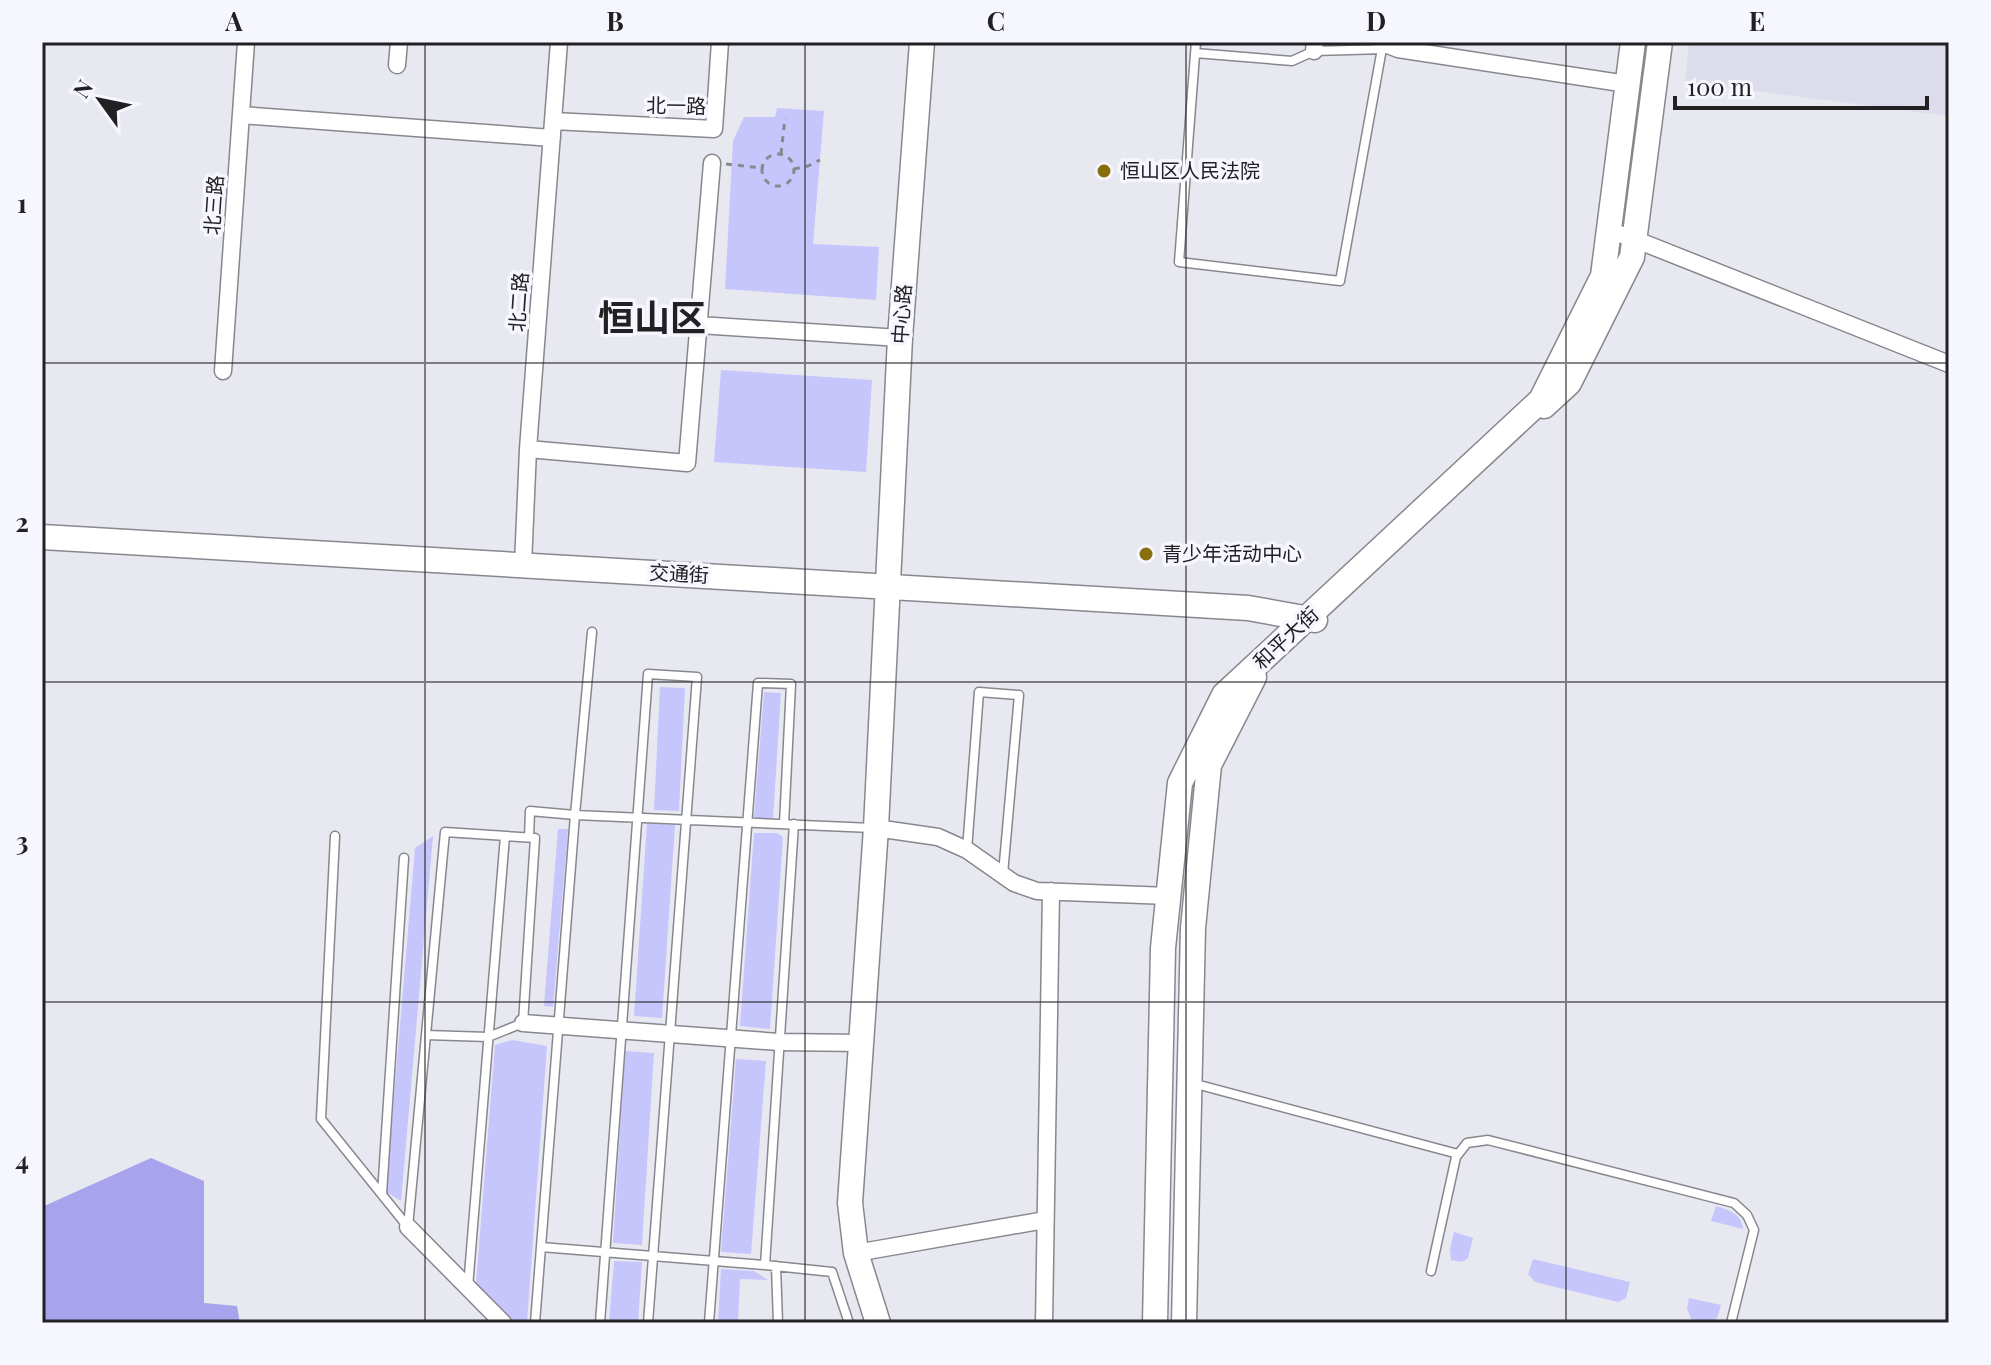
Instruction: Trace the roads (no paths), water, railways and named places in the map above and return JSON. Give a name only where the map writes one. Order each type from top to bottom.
[{"type":"main road","name":"中心路","points":[[878,1323],[856,1253],[850,1203],[876,828],[900,338],[922,42]]},
{"type":"main road","name":"和平大街","points":[[1184,1323],[1193,928],[1209,765],[1252,679],[1541,400],[1603,276],[1633,42]]},
{"type":"main road","name":"和平大街","points":[[1155,1323],[1163,948],[1180,783],[1224,695],[1569,383],[1632,257],[1660,42]]},
{"type":"main road","name":"交通街","points":[[42,537],[1248,608],[1310,620]]},
{"type":"street","name":"北三路","points":[[223,371],[246,42]]},
{"type":"street","points":[[397,65],[399,42]]},
{"type":"street","name":"北二路","points":[[523,565],[528,449],[559,42]]},
{"type":"street","name":"北一路","points":[[553,129],[714,129],[720,42]]},
{"type":"street","points":[[1385,46],[1627,84]]},
{"type":"street","points":[[241,115],[553,129]]},
{"type":"street","points":[[528,449],[687,463],[712,163]]},
{"type":"street","points":[[1608,230],[1949,364]]},
{"type":"street","points":[[699,325],[900,338]]},
{"type":"street","points":[[876,828],[938,837],[967,850],[1014,883],[1037,891],[1169,896]]},
{"type":"street","points":[[1044,1323],[1051,891]]},
{"type":"street","points":[[523,1023],[779,1042],[861,1043]]},
{"type":"street","points":[[856,1253],[1045,1220]]},
{"type":"street","points":[[408,1227],[503,1323]]},
{"type":"lane","points":[[1195,53],[1292,61],[1314,46],[1385,46],[1340,281],[1179,262],[1195,53],[1196,42]]},
{"type":"lane","points":[[535,1323],[592,632]]},
{"type":"lane","points":[[600,1323],[648,674],[697,677],[648,1323]]},
{"type":"lane","points":[[709,1323],[758,683],[791,684],[789,824],[765,1265]]},
{"type":"lane","points":[[967,850],[979,692],[1019,695],[1002,875]]},
{"type":"lane","points":[[529,837],[530,811],[876,828]]},
{"type":"lane","points":[[408,1227],[445,832],[535,838],[523,1023],[488,1037],[426,1035]]},
{"type":"lane","points":[[335,836],[321,1119],[408,1227]]},
{"type":"lane","points":[[468,1287],[505,836]]},
{"type":"lane","points":[[382,1195],[404,858]]},
{"type":"lane","points":[[1189,1083],[1458,1154]]},
{"type":"lane","points":[[1431,1271],[1456,1157],[1467,1143],[1488,1140],[1734,1203],[1747,1215],[1754,1230],[1731,1323]]},
{"type":"lane","points":[[541,1247],[832,1272],[849,1323]]},
{"type":"lane","points":[[776,1266],[778,1323]]},
{"type":"place","name":"恒山区人民法院","points":[[1104,171]]},
{"type":"place","name":"青少年活动中心","points":[[1146,554]]},
{"type":"district","name":"恒山区","points":[[652,318]]}]
